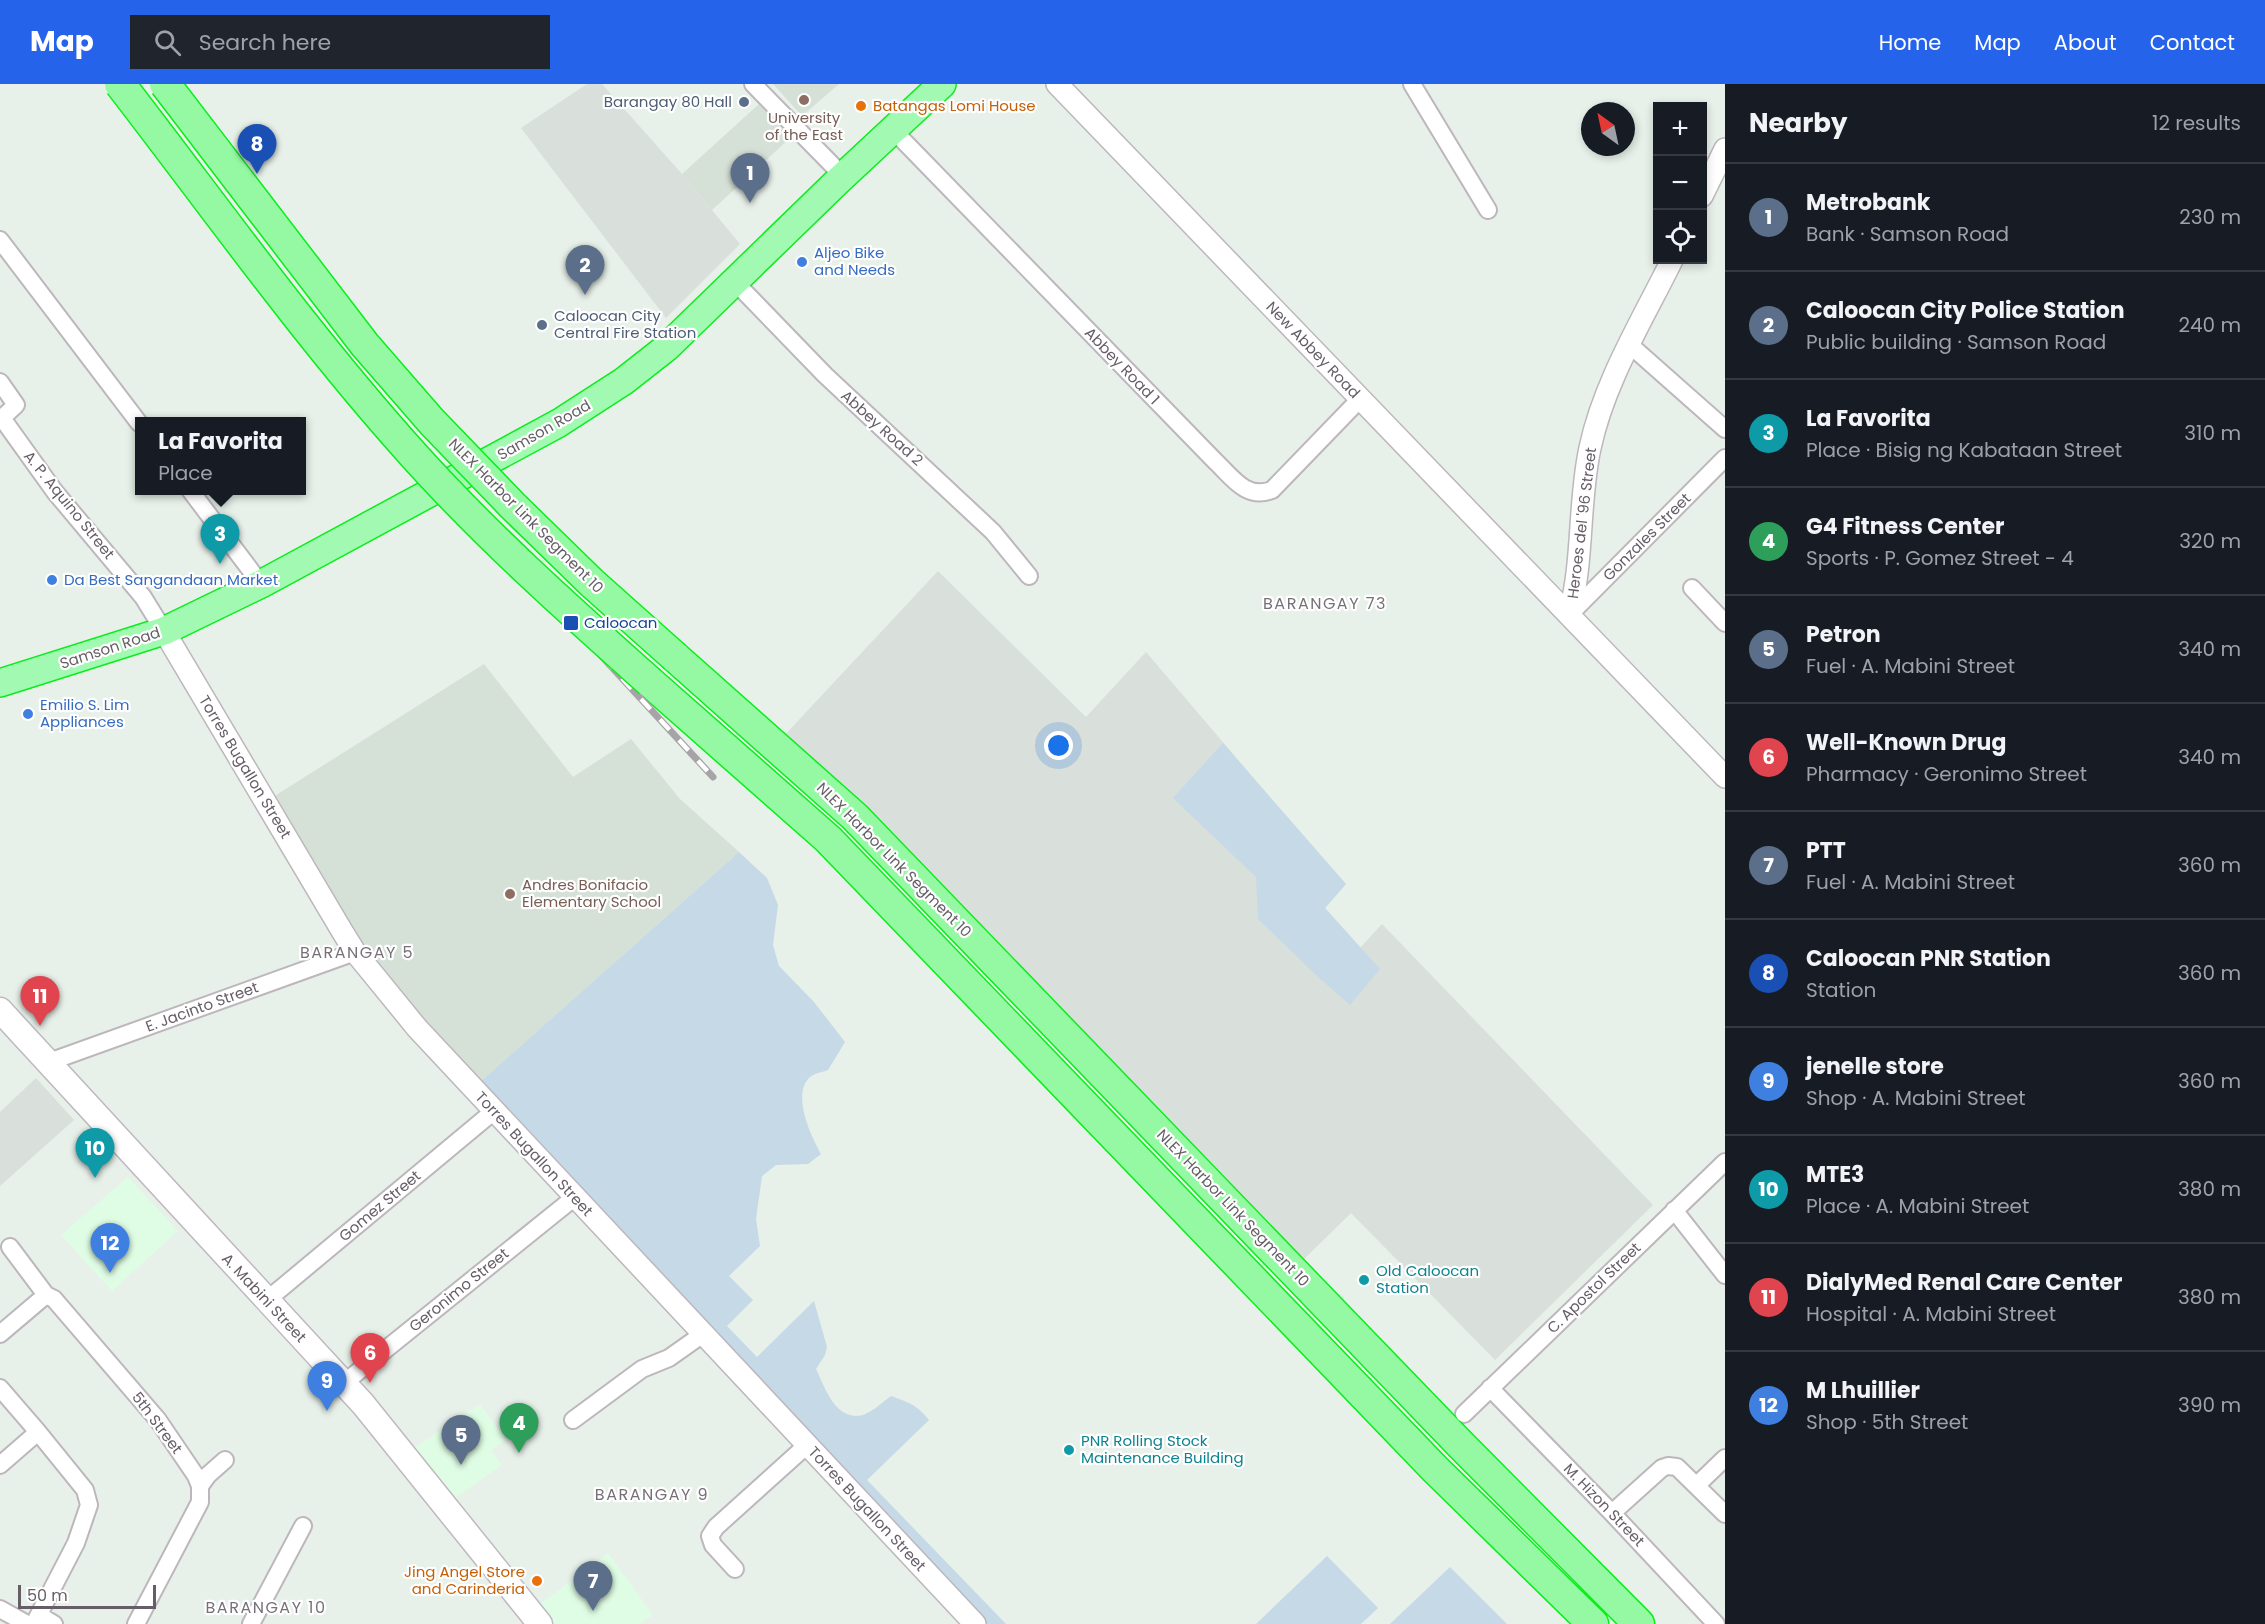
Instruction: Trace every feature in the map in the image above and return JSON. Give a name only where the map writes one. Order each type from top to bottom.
[{"type":"highway","points":[[120,84],[338,368],[410,451],[567,608],[828,839],[1435,1469],[1593,1624]]},
{"type":"highway","name":"NLEX Harbor Link Segment 10","points":[[165,84],[365,345],[432,422],[592,583],[855,817],[1461,1445],[1639,1624]]},
{"type":"highway","name":"Samson Road","points":[[0,683],[164,631],[261,584],[559,423],[624,381],[666,348],[892,129],[942,84]]},
{"type":"highway","points":[[1461,1445],[1597,1563],[1660,1624]]},
{"type":"highway","points":[[1435,1469],[1576,1624]]},
{"type":"main road","name":"A. Mabini Street","points":[[0,1010],[344,1383],[391,1437],[540,1624]]},
{"type":"street","points":[[753,84],[843,176]]},
{"type":"street","name":"New Abbey Road","points":[[1057,84],[1569,615]]},
{"type":"street","points":[[1412,84],[1443,139],[1488,210]]},
{"type":"street","name":"Abbey Road 1","points":[[892,129],[1246,490],[1254,494],[1272,490],[1360,399]]},
{"type":"street","points":[[1707,187],[1724,155]]},
{"type":"street","points":[[0,240],[135,418]]},
{"type":"street","name":"Heroes del '96 Street","points":[[1670,264],[1604,398],[1590,447],[1582,499],[1576,590],[1569,615],[1725,777]]},
{"type":"street","name":"Abbey Road 2","points":[[734,281],[825,375],[993,532],[1029,576]]},
{"type":"street","points":[[1630,345],[1725,429]]},
{"type":"street","name":"A. P. Aquino Street","points":[[0,382],[16,405],[2,418],[55,492],[151,607],[164,631]]},
{"type":"street","name":"Gonzales Street","points":[[1569,615],[1725,458]]},
{"type":"street","points":[[194,495],[261,584]]},
{"type":"street","points":[[1692,588],[1725,623]]},
{"type":"street","name":"Torres Bugallon Street","points":[[164,631],[355,952],[417,1028],[975,1624]]},
{"type":"street","name":"E. Jacinto Street","points":[[49,1062],[355,952]]},
{"type":"street","name":"Gomez Street","points":[[267,1300],[494,1111]]},
{"type":"street","name":"C. Apostol Street","points":[[1464,1414],[1725,1162]]},
{"type":"street","name":"Geronimo Street","points":[[344,1383],[575,1197]]},
{"type":"street","points":[[1674,1210],[1725,1275]]},
{"type":"street","name":"5th Street","points":[[10,1247],[46,1295],[54,1299],[158,1420],[200,1486]]},
{"type":"street","points":[[0,1334],[46,1295]]},
{"type":"street","points":[[573,1420],[642,1369],[669,1358],[703,1334]]},
{"type":"street","points":[[0,1388],[85,1490],[89,1505],[76,1543],[33,1621]]},
{"type":"street","name":"M. Hizon Street","points":[[1490,1388],[1716,1624]]},
{"type":"street","points":[[0,1465],[38,1431]]},
{"type":"street","points":[[735,1569],[713,1545],[710,1536],[716,1527],[807,1445]]},
{"type":"street","points":[[1697,1485],[1725,1458]]},
{"type":"street","points":[[136,1624],[200,1502],[200,1486],[208,1475],[225,1460]]},
{"type":"street","points":[[1612,1513],[1662,1468],[1668,1466],[1677,1467],[1725,1514]]},
{"type":"street","points":[[251,1624],[303,1526]]},
{"type":"street","points":[[0,1609],[33,1621],[54,1624]]},
{"type":"shaded area","points":[[587,84],[602,84],[740,244],[666,318],[521,128]]},
{"type":"shaded area","name":"University of the East","points":[[773,84],[839,84],[802,116]]},
{"type":"shaded area","points":[[759,104],[790,138],[712,210],[682,174]]},
{"type":"shaded area","points":[[938,571],[1086,717],[1146,652],[1346,884],[1325,908],[1360,948],[1382,924],[1653,1205],[1495,1360],[1351,1213],[1298,1265],[781,739]]},
{"type":"shaded area","name":"Andres Bonifacio Elementary School","points":[[484,664],[573,777],[631,739],[680,799],[739,852],[479,1083],[415,1015],[365,951],[273,797]]},
{"type":"shaded area","points":[[1223,743],[1346,884],[1325,908],[1380,969],[1350,1005],[1258,919],[1256,877],[1173,798]]},
{"type":"shaded area","points":[[739,852],[767,878],[778,905],[773,945],[779,966],[814,1002],[845,1042],[828,1070],[810,1077],[802,1094],[802,1104],[808,1126],[821,1154],[808,1164],[776,1165],[762,1176],[756,1219],[760,1246],[729,1276],[753,1300],[727,1326],[757,1357],[814,1301],[827,1347],[816,1369],[828,1394],[839,1409],[854,1416],[863,1415],[891,1396],[913,1405],[925,1415],[929,1420],[867,1480],[1006,1624],[980,1624],[479,1083]]},
{"type":"shaded area","points":[[36,1078],[74,1120],[0,1186],[0,1112]]},
{"type":"shaded area","points":[[128,1177],[178,1231],[112,1291],[61,1235]]},
{"type":"shaded area","points":[[480,1404],[506,1440],[491,1450],[502,1465],[451,1501],[414,1448]]},
{"type":"shaded area","points":[[608,1553],[653,1615],[640,1624],[554,1624],[540,1604]]},
{"type":"shaded area","points":[[1327,1556],[1378,1608],[1361,1624],[1256,1624]]},
{"type":"shaded area","points":[[1450,1567],[1507,1624],[1390,1624]]},
{"type":"railway","points":[[113,84],[188,184],[334,368],[375,409],[419,446],[452,481],[571,623],[713,777]]},
{"type":"place","name":"University of the East","points":[[804,100]]},
{"type":"place","name":"Barangay 80 Hall","points":[[744,102]]},
{"type":"place","name":"Batangas Lomi House","points":[[861,106]]},
{"type":"place","name":"Caloocan PNR Station","points":[[257,174]]},
{"type":"place","name":"Metrobank","points":[[750,203]]},
{"type":"place","name":"Aljeo Bike and Needs","points":[[802,262]]},
{"type":"place","name":"Caloocan City Police Station","points":[[585,295]]},
{"type":"place","name":"Caloocan City Central Fire Station","points":[[542,325]]},
{"type":"place","name":"La Favorita","points":[[220,564]]},
{"type":"place","name":"Da Best Sangandaan Market","points":[[52,580]]},
{"type":"place","name":"Caloocan","points":[[571,623]]},
{"type":"place","name":"Emilio S. Lim Appliances","points":[[28,714]]},
{"type":"place","name":"Andres Bonifacio Elementary School","points":[[510,894]]},
{"type":"place","name":"DialyMed Renal Care Center","points":[[40,1026]]},
{"type":"place","name":"MTE3","points":[[95,1178]]},
{"type":"place","name":"M Lhuillier","points":[[110,1273]]},
{"type":"place","name":"Old Caloocan Station","points":[[1364,1280]]},
{"type":"place","name":"Well-Known Drug","points":[[370,1383]]},
{"type":"place","name":"jenelle store","points":[[327,1411]]},
{"type":"place","name":"PNR Rolling Stock Maintenance Building","points":[[1069,1450]]},
{"type":"place","name":"G4 Fitness Center","points":[[519,1453]]},
{"type":"place","name":"Petron","points":[[461,1465]]},
{"type":"place","name":"Jing Angel Store and Carinderia","points":[[537,1581]]},
{"type":"place","name":"PTT","points":[[593,1611]]},
{"type":"district","name":"BARANGAY 73","points":[[1325,603]]},
{"type":"district","name":"BARANGAY 5","points":[[357,952]]},
{"type":"district","name":"BARANGAY 9","points":[[652,1494]]},
{"type":"district","name":"BARANGAY 10","points":[[266,1607]]}]
